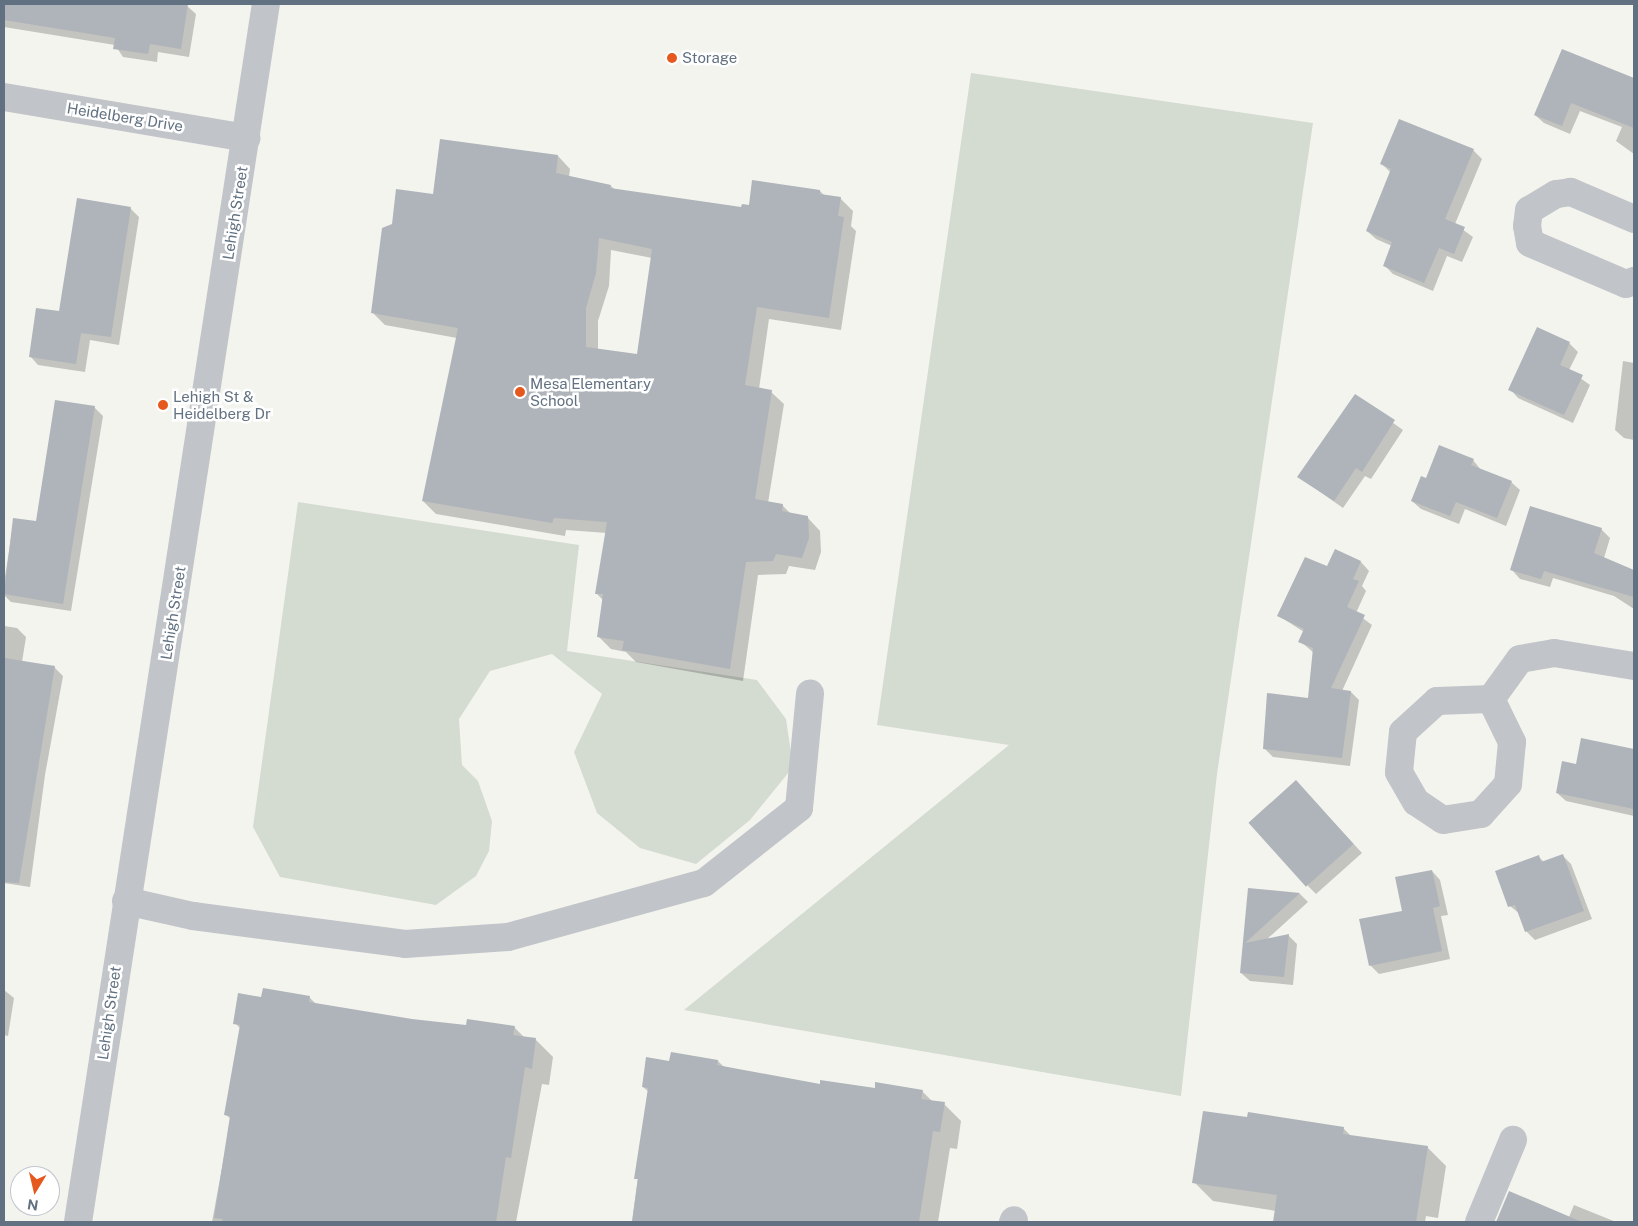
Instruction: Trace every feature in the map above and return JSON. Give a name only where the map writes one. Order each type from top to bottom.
[{"type":"street","name":"Lehigh Street","points":[[78,1222],[126,901],[247,138],[266,4]]},
{"type":"street","name":"Heidelberg Drive","points":[[4,97],[247,138]]},
{"type":"street","points":[[1634,219],[1570,192],[1556,194],[1529,210],[1527,226],[1530,244],[1626,284],[1634,282]]},
{"type":"street","points":[[1491,699],[1520,659],[1554,653],[1634,666]]},
{"type":"street","points":[[126,901],[193,916],[405,944],[508,937],[704,883],[799,808],[810,694]]},
{"type":"street","points":[[1491,699],[1512,742],[1508,784],[1481,814],[1443,820],[1416,802],[1398,772],[1403,732],[1437,702],[1491,699]]},
{"type":"street","points":[[1479,1222],[1513,1140]]},
{"type":"shaded area","points":[[971,73],[1313,123],[1217,774],[1181,1096],[684,1010],[1009,745],[877,725]]},
{"type":"shaded area","points":[[298,502],[579,545],[567,651],[757,680],[786,719],[793,767],[750,820],[696,864],[640,848],[597,813],[574,752],[602,694],[552,654],[490,671],[459,719],[462,765],[478,781],[492,821],[489,851],[476,876],[436,905],[280,877],[253,827]]},
{"type":"building","points":[[4,4],[188,4],[181,49],[150,44],[148,54],[113,49],[115,38],[4,20]]},
{"type":"building","points":[[1562,49],[1634,78],[1634,128],[1571,103],[1562,126],[1534,115]]},
{"type":"building","points":[[1399,119],[1474,149],[1445,219],[1465,227],[1454,254],[1439,248],[1424,283],[1383,266],[1392,242],[1366,231],[1391,169],[1380,164]]},
{"type":"building","name":"Mesa Elementary School","points":[[440,139],[558,155],[556,173],[611,185],[610,188],[741,207],[742,204],[749,205],[752,180],[820,190],[820,194],[841,197],[838,216],[844,217],[829,318],[757,307],[745,385],[772,390],[755,499],[783,504],[782,511],[808,516],[809,538],[802,558],[776,554],[773,561],[746,562],[730,669],[622,650],[624,641],[597,637],[603,594],[595,594],[607,522],[554,518],[552,523],[422,501],[458,328],[371,313],[382,228],[392,224],[396,189],[433,194]],"holes":[[[599,238],[652,249],[637,354],[586,347],[586,308],[596,273]]]},
{"type":"building","points":[[77,198],[131,207],[111,337],[81,333],[76,364],[29,357],[36,308],[59,311]]},
{"type":"building","points":[[1537,327],[1570,342],[1560,365],[1583,375],[1564,415],[1508,390]]},
{"type":"building","points":[[1355,394],[1395,420],[1362,472],[1356,468],[1334,501],[1297,477]]},
{"type":"building","points":[[55,400],[95,406],[63,604],[4,594],[13,518],[36,521]]},
{"type":"building","points":[[1439,445],[1474,459],[1471,465],[1512,481],[1497,518],[1456,502],[1450,516],[1411,501],[1421,476],[1426,478]]},
{"type":"building","points":[[1530,506],[1602,528],[1594,553],[1634,570],[1634,597],[1544,571],[1541,579],[1510,570]]},
{"type":"building","points":[[1335,549],[1361,561],[1353,579],[1359,581],[1347,607],[1365,615],[1331,688],[1351,691],[1342,758],[1263,749],[1267,693],[1308,698],[1313,648],[1298,642],[1304,629],[1277,616],[1305,557],[1327,566]]},
{"type":"building","points":[[4,658],[55,666],[19,883],[4,882]]},
{"type":"building","points":[[1581,738],[1634,749],[1634,809],[1556,793],[1562,761],[1576,764]]},
{"type":"building","points":[[1296,780],[1354,844],[1306,887],[1248,823]]},
{"type":"building","points":[[1563,854],[1584,911],[1525,932],[1515,905],[1508,907],[1495,871],[1539,855],[1541,862]]},
{"type":"building","points":[[1432,870],[1440,906],[1433,908],[1442,951],[1369,966],[1359,919],[1402,911],[1395,877]]},
{"type":"building","points":[[1248,888],[1300,893],[1245,943],[1289,934],[1284,977],[1240,973]]},
{"type":"building","points":[[263,988],[310,996],[309,1002],[412,1019],[466,1025],[467,1019],[515,1026],[513,1035],[536,1038],[532,1069],[525,1067],[511,1158],[506,1157],[496,1222],[222,1222],[223,1219],[214,1218],[230,1116],[224,1115],[240,1025],[233,1024],[238,993],[261,997]]},
{"type":"building","points":[[671,1052],[718,1060],[717,1065],[820,1084],[820,1080],[875,1088],[875,1082],[923,1090],[921,1099],[945,1102],[940,1132],[933,1131],[919,1222],[632,1222],[638,1179],[634,1179],[648,1088],[642,1087],[646,1057],[669,1061]]},
{"type":"building","points":[[1203,1111],[1247,1117],[1248,1112],[1344,1127],[1343,1134],[1428,1146],[1416,1222],[1273,1222],[1277,1195],[1192,1183]]},
{"type":"building","points":[[1509,1191],[1582,1222],[1496,1222]]},
{"type":"place","name":"Storage","points":[[672,58]]},
{"type":"place","name":"Mesa Elementary School","points":[[520,392]]},
{"type":"place","name":"Lehigh St & Heidelberg Dr","points":[[163,405]]}]
